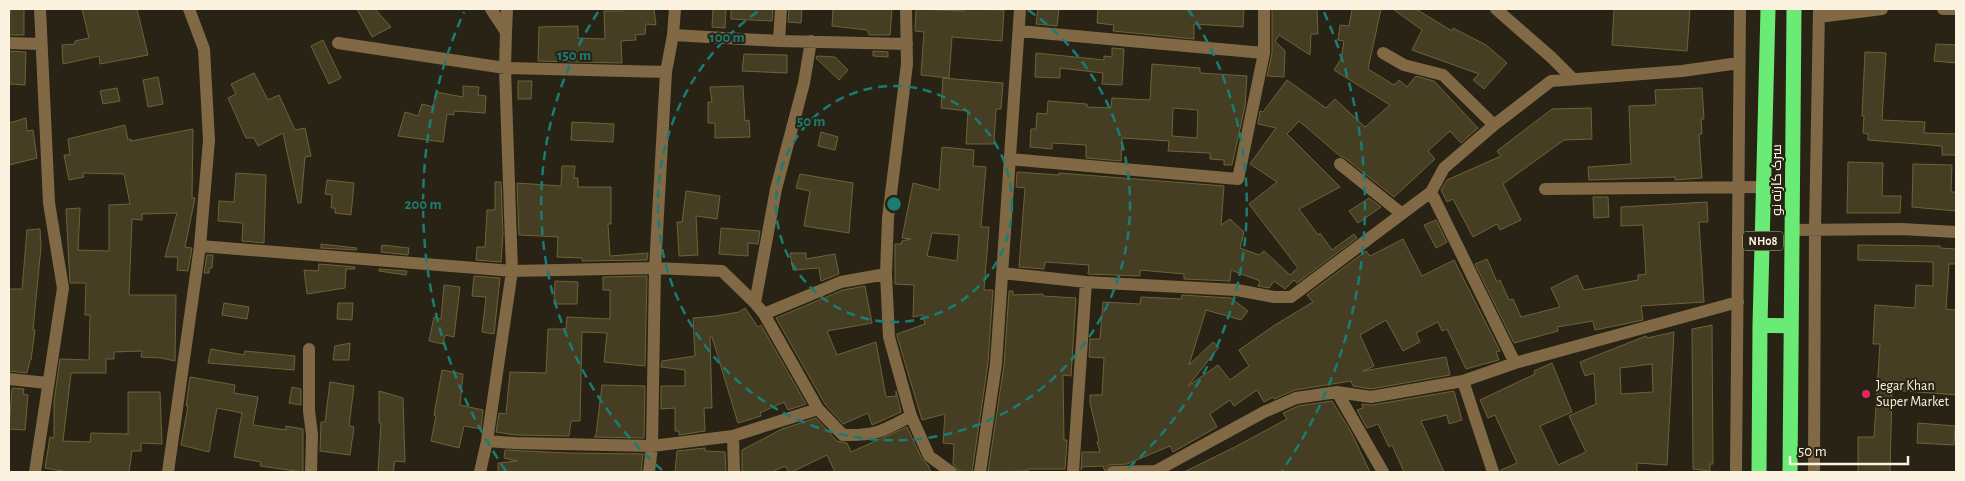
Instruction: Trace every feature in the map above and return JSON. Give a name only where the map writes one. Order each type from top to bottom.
[{"type":"highway","name":"NH08","points":[[1759,472],[1760,324],[1768,9]]},
{"type":"highway","name":"سرک کارته نو","points":[[1790,472],[1794,9]]},
{"type":"highway","points":[[1760,324],[1790,326]]},
{"type":"street","points":[[35,472],[47,383],[63,288],[49,203],[40,9]]},
{"type":"street","points":[[168,472],[200,246],[209,140],[204,49],[189,9]]},
{"type":"street","points":[[491,9],[506,32]]},
{"type":"street","points":[[480,472],[487,441],[512,271],[505,68],[507,9]]},
{"type":"street","points":[[649,472],[652,446],[655,268],[666,72],[673,35],[675,9]]},
{"type":"street","points":[[779,41],[781,9]]},
{"type":"street","points":[[906,9],[907,64],[902,118],[888,218],[886,274],[889,336],[911,416],[929,456],[951,472]]},
{"type":"street","points":[[980,472],[996,364],[1020,9]]},
{"type":"street","points":[[1009,159],[1238,179],[1264,53],[1264,9]]},
{"type":"street","points":[[1496,9],[1573,79]]},
{"type":"street","points":[[1736,472],[1740,9]]},
{"type":"street","points":[[1814,472],[1815,230],[1819,13],[1882,9]]},
{"type":"street","points":[[1943,9],[1956,9]]},
{"type":"street","points":[[1019,31],[1264,53]]},
{"type":"street","points":[[673,35],[779,41],[907,44]]},
{"type":"street","points":[[755,303],[776,189],[804,83],[811,41]]},
{"type":"street","points":[[9,43],[41,44]]},
{"type":"street","points":[[338,43],[505,68],[666,72]]},
{"type":"street","points":[[1383,53],[1404,64],[1443,75],[1494,124]]},
{"type":"street","points":[[1002,273],[1086,282],[1237,290],[1274,297],[1291,297],[1431,192],[1444,168],[1494,124],[1551,81],[1682,70],[1739,63]]},
{"type":"street","points":[[1340,164],[1402,214]]},
{"type":"street","points":[[1545,189],[1764,187]]},
{"type":"street","points":[[1431,192],[1515,363]]},
{"type":"street","points":[[1792,230],[1901,229],[1956,232]]},
{"type":"street","points":[[200,246],[512,271],[655,268],[722,271],[764,314],[818,409],[843,435],[864,436],[880,432],[911,416]]},
{"type":"street","points":[[764,314],[841,282],[886,274]]},
{"type":"street","points":[[1073,472],[1086,282]]},
{"type":"street","points":[[1113,472],[1154,472],[1173,467],[1264,412],[1296,398],[1337,392],[1371,396],[1463,381],[1515,363],[1738,302]]},
{"type":"street","points":[[309,349],[309,411],[312,436],[311,472]]},
{"type":"street","points":[[9,379],[47,383]]},
{"type":"street","points":[[1463,381],[1492,472]]},
{"type":"street","points":[[1337,392],[1384,472]]},
{"type":"street","points":[[487,441],[652,446],[733,436],[818,409]]},
{"type":"street","points":[[733,436],[734,472]]},
{"type":"building","points":[[10,9],[24,9],[24,35],[9,35]]},
{"type":"building","points":[[82,9],[137,9],[148,55],[100,64],[99,56],[63,64],[62,45],[75,44],[75,41],[89,38]]},
{"type":"building","points":[[357,9],[375,9],[391,27],[372,37]]},
{"type":"building","points":[[623,9],[654,9],[656,25],[646,24],[645,34],[635,35],[636,40],[621,41],[622,63],[538,61],[539,27],[578,26],[578,38],[605,39],[604,11],[623,11]]},
{"type":"building","points":[[713,9],[726,9],[725,28],[712,27]]},
{"type":"building","points":[[731,9],[773,9],[772,21],[731,19]]},
{"type":"building","points":[[789,9],[802,9],[801,23],[788,22]]},
{"type":"building","points":[[833,9],[892,9],[890,35],[869,35],[867,30],[832,26]]},
{"type":"building","points":[[916,9],[1004,10],[1002,41],[952,37],[949,78],[921,75],[924,32],[915,31]]},
{"type":"building","points":[[1038,9],[1059,9],[1057,26],[1036,24]]},
{"type":"building","points":[[1098,9],[1244,9],[1243,27],[1194,24],[1194,39],[1113,31],[1114,25],[1097,23]]},
{"type":"building","points":[[1272,9],[1317,9],[1318,34],[1311,34],[1310,55],[1279,35],[1275,41],[1285,51],[1284,77],[1267,76],[1272,53]]},
{"type":"building","points":[[1352,9],[1381,9],[1368,69],[1394,85],[1399,80],[1407,87],[1416,76],[1434,81],[1478,128],[1461,143],[1450,131],[1428,151],[1435,159],[1394,197],[1340,156],[1299,121],[1287,134],[1340,187],[1299,209],[1318,235],[1320,233],[1332,250],[1354,234],[1357,238],[1297,283],[1294,280],[1285,289],[1274,281],[1269,288],[1258,286],[1260,281],[1231,270],[1230,281],[1184,279],[1184,274],[1140,270],[1140,276],[1088,274],[1089,265],[1045,262],[1044,269],[1019,267],[1025,188],[1016,187],[1017,172],[1059,175],[1059,173],[1224,186],[1221,225],[1230,219],[1244,232],[1240,248],[1259,255],[1264,251],[1290,275],[1298,268],[1249,204],[1277,182],[1250,164],[1276,128],[1258,124],[1260,111],[1263,112],[1287,80],[1326,108],[1335,99],[1365,127],[1390,105],[1334,70],[1341,59],[1344,41],[1338,40],[1340,25],[1349,26]]},
{"type":"building","points":[[1393,9],[1416,9],[1452,31],[1453,28],[1486,45],[1507,63],[1484,89],[1473,80],[1479,74],[1412,50],[1422,30]]},
{"type":"building","points":[[1614,9],[1690,9],[1687,51],[1612,45]]},
{"type":"building","points":[[323,40],[341,78],[329,84],[311,46]]},
{"type":"building","points":[[1936,44],[1956,45],[1956,63],[1934,61]]},
{"type":"building","points":[[1112,48],[1124,49],[1122,85],[1102,84],[1103,73],[1060,68],[1060,78],[1035,77],[1036,53],[1104,60],[1104,56],[1112,57]]},
{"type":"building","points":[[9,51],[26,52],[25,85],[10,84]]},
{"type":"building","points":[[873,51],[888,52],[888,57],[873,56]]},
{"type":"building","points":[[1865,52],[1886,53],[1882,120],[1925,122],[1924,133],[1956,134],[1956,155],[1942,155],[1942,146],[1868,140],[1868,134],[1863,133],[1864,116],[1862,116]]},
{"type":"building","points":[[744,54],[787,55],[787,73],[742,71]]},
{"type":"building","points":[[817,56],[835,57],[848,70],[839,80],[816,58]]},
{"type":"building","points":[[1152,64],[1200,68],[1200,73],[1247,76],[1245,106],[1232,165],[1224,165],[1224,160],[1210,159],[1210,153],[1168,151],[1169,141],[1122,138],[1121,161],[1086,158],[1086,145],[1052,143],[1052,149],[1030,147],[1031,129],[1036,129],[1037,113],[1047,114],[1048,101],[1087,104],[1087,107],[1111,108],[1112,98],[1150,100]],"holes":[[[1173,108],[1198,110],[1197,138],[1172,136]]]},
{"type":"building","points":[[254,73],[268,100],[279,95],[295,130],[305,128],[311,156],[305,157],[301,203],[298,203],[283,133],[258,146],[254,138],[246,138],[228,98],[236,94],[231,84]]},
{"type":"building","points":[[158,77],[163,104],[148,107],[143,80]]},
{"type":"building","points":[[943,78],[1003,83],[1001,109],[996,109],[994,144],[966,144],[968,111],[941,108]]},
{"type":"building","points":[[518,81],[532,81],[531,99],[518,99]]},
{"type":"building","points":[[463,86],[479,87],[478,95],[486,96],[485,113],[454,111],[454,115],[447,114],[443,142],[398,136],[405,112],[418,116],[422,104],[433,107],[436,92],[463,97]]},
{"type":"building","points":[[743,86],[745,121],[749,120],[750,137],[715,138],[715,123],[708,123],[708,102],[712,102],[710,87]]},
{"type":"building","points":[[117,88],[120,101],[103,104],[100,91]]},
{"type":"building","points":[[1702,88],[1704,119],[1701,119],[1702,134],[1699,134],[1702,178],[1675,180],[1675,177],[1589,180],[1588,167],[1631,164],[1629,106],[1656,105],[1655,90]]},
{"type":"building","points":[[1591,108],[1592,139],[1564,140],[1503,184],[1521,220],[1500,230],[1497,224],[1473,237],[1453,199],[1447,202],[1441,190],[1447,180],[1501,156],[1497,151],[1552,109]]},
{"type":"building","points":[[26,118],[27,131],[33,130],[37,158],[9,165],[9,123]]},
{"type":"building","points":[[572,122],[614,124],[613,142],[571,140]]},
{"type":"building","points":[[125,125],[128,140],[131,139],[131,141],[193,129],[192,198],[195,198],[185,247],[192,248],[188,271],[177,270],[178,257],[165,257],[177,213],[142,214],[142,220],[132,219],[129,295],[176,295],[175,361],[141,357],[142,351],[114,352],[114,359],[106,359],[106,373],[71,373],[63,441],[90,442],[91,433],[128,434],[128,392],[160,392],[162,444],[141,443],[141,451],[132,451],[129,472],[68,472],[45,468],[50,437],[54,438],[54,402],[60,359],[89,360],[90,315],[85,315],[86,283],[70,283],[66,209],[80,208],[78,250],[109,251],[109,205],[130,204],[124,174],[83,173],[84,177],[69,180],[64,155],[70,155],[68,139]]},
{"type":"building","points":[[821,132],[838,137],[835,150],[818,146]]},
{"type":"building","points":[[942,147],[974,150],[973,166],[986,167],[981,227],[989,227],[984,290],[993,290],[988,363],[972,472],[959,471],[953,464],[954,444],[943,443],[945,414],[922,420],[897,336],[897,334],[925,324],[923,315],[913,317],[914,285],[895,284],[895,244],[901,244],[902,241],[911,239],[902,238],[913,183],[939,190]],"holes":[[[932,233],[959,235],[957,261],[927,256]]]},
{"type":"building","points":[[1848,162],[1883,163],[1882,196],[1901,196],[1900,213],[1847,213]]},
{"type":"building","points":[[1913,164],[1952,165],[1951,192],[1956,192],[1956,211],[1912,207]]},
{"type":"building","points":[[562,166],[575,166],[574,178],[578,178],[578,187],[611,187],[611,224],[608,224],[610,256],[648,253],[647,260],[582,261],[582,258],[557,257],[558,237],[519,235],[517,183],[561,186]]},
{"type":"building","points":[[236,173],[266,175],[264,243],[242,241],[243,223],[218,221],[219,201],[234,202]]},
{"type":"building","points":[[800,174],[853,183],[849,233],[804,226],[810,191],[796,188]]},
{"type":"building","points":[[327,180],[354,183],[351,215],[335,213],[335,208],[331,208],[332,195],[325,194]]},
{"type":"building","points":[[495,182],[501,182],[503,234],[501,262],[476,260],[477,247],[485,247],[487,210],[495,210]]},
{"type":"building","points":[[686,191],[720,196],[717,219],[696,216],[698,255],[679,256],[677,222],[682,222]]},
{"type":"building","points":[[1593,197],[1608,197],[1609,217],[1594,218]]},
{"type":"building","points":[[1369,198],[1381,207],[1358,223],[1349,211]]},
{"type":"building","points":[[1707,202],[1708,222],[1699,222],[1704,302],[1641,306],[1643,320],[1595,330],[1593,321],[1557,327],[1558,331],[1514,343],[1475,264],[1487,259],[1497,282],[1500,280],[1509,300],[1513,299],[1521,317],[1560,307],[1551,288],[1577,275],[1584,290],[1638,280],[1638,275],[1646,274],[1643,225],[1621,226],[1621,207]]},
{"type":"building","points":[[1436,220],[1447,242],[1436,248],[1424,225]]},
{"type":"building","points":[[721,228],[760,231],[758,244],[748,243],[748,256],[719,254]]},
{"type":"building","points":[[40,229],[41,247],[31,360],[27,373],[9,371],[9,289],[22,289],[27,230]]},
{"type":"building","points":[[1403,239],[1422,276],[1454,260],[1500,351],[1496,352],[1499,360],[1466,369],[1447,329],[1442,331],[1438,322],[1416,333],[1420,342],[1403,351],[1386,320],[1360,335],[1374,366],[1363,371],[1446,357],[1450,375],[1371,389],[1353,386],[1351,381],[1295,390],[1264,402],[1257,390],[1234,406],[1230,400],[1210,414],[1217,427],[1173,452],[1170,446],[1127,464],[1109,465],[1105,472],[1103,466],[1082,467],[1081,470],[1082,452],[1100,452],[1090,395],[1102,395],[1104,358],[1089,357],[1090,339],[1100,339],[1103,302],[1140,304],[1141,297],[1181,299],[1182,295],[1231,298],[1248,311],[1241,320],[1206,310],[1189,365],[1213,342],[1219,347],[1188,386],[1218,365],[1230,380],[1249,366],[1239,350],[1313,302],[1307,295],[1366,251],[1370,256]]},
{"type":"building","points":[[321,244],[357,248],[356,250],[321,248]]},
{"type":"building","points":[[382,245],[409,248],[408,255],[381,252]]},
{"type":"building","points":[[1858,245],[1940,246],[1940,248],[1956,249],[1956,264],[1949,264],[1946,309],[1956,310],[1956,395],[1892,390],[1890,472],[1858,472],[1858,437],[1874,437],[1880,344],[1873,344],[1875,305],[1915,308],[1916,285],[1933,286],[1933,262],[1858,260]]},
{"type":"building","points":[[790,253],[806,253],[806,259],[835,254],[839,274],[821,281],[819,268],[793,270]]},
{"type":"building","points":[[207,255],[213,255],[212,268],[209,268],[209,273],[204,273]]},
{"type":"building","points":[[319,264],[355,267],[355,269],[346,269],[345,288],[307,294],[304,270],[318,271]]},
{"type":"building","points":[[379,269],[407,271],[406,275],[379,271]]},
{"type":"building","points":[[474,276],[500,278],[494,334],[482,332],[486,297],[472,296]]},
{"type":"building","points":[[647,276],[645,366],[604,362],[607,333],[582,332],[580,421],[571,421],[569,436],[515,435],[496,432],[499,413],[506,414],[510,372],[546,373],[548,329],[566,329],[567,317],[610,319],[610,290],[603,290],[603,277]]},
{"type":"building","points":[[555,281],[578,282],[577,304],[554,304]]},
{"type":"building","points":[[444,285],[460,287],[454,337],[445,335],[443,344],[429,341],[434,317],[441,319]]},
{"type":"building","points":[[865,286],[872,323],[827,331],[837,355],[876,342],[886,397],[896,396],[896,391],[901,412],[872,425],[868,413],[843,424],[825,404],[776,318],[843,290]]},
{"type":"building","points":[[1009,291],[1013,291],[1013,295],[1043,294],[1043,296],[1076,298],[1071,376],[1063,375],[1064,440],[1067,440],[1065,469],[988,472],[1004,365]]},
{"type":"building","points":[[224,303],[249,307],[247,319],[222,315]]},
{"type":"building","points":[[338,303],[353,303],[352,320],[337,319]]},
{"type":"building","points":[[745,308],[758,327],[761,325],[806,404],[788,410],[784,402],[760,413],[761,416],[738,423],[712,337],[710,337],[712,408],[704,408],[705,431],[679,435],[679,431],[675,431],[675,408],[661,409],[661,386],[685,386],[685,370],[661,367],[662,361],[695,356],[693,318],[739,312]]},
{"type":"building","points":[[1712,325],[1713,464],[1710,464],[1710,471],[1693,469],[1692,329]]},
{"type":"building","points":[[1674,332],[1667,465],[1637,463],[1637,472],[1501,472],[1501,470],[1517,463],[1495,415],[1488,418],[1480,400],[1535,374],[1534,371],[1552,363],[1572,412],[1540,426],[1558,465],[1586,452],[1569,416],[1596,404],[1594,373],[1585,376],[1580,362],[1646,336],[1647,338]],"holes":[[[1652,364],[1653,392],[1621,394],[1620,368]]]},
{"type":"building","points":[[350,343],[349,360],[333,360],[335,346]]},
{"type":"building","points":[[211,349],[244,355],[245,351],[295,356],[294,370],[208,363]]},
{"type":"building","points":[[442,370],[463,374],[460,405],[483,410],[481,429],[464,426],[459,448],[431,441]]},
{"type":"building","points":[[190,377],[235,385],[234,393],[258,397],[253,425],[286,430],[286,426],[303,429],[303,472],[260,466],[261,462],[234,457],[242,413],[217,408],[209,452],[181,445],[188,406],[186,406]]},
{"type":"building","points":[[330,382],[354,386],[349,426],[354,427],[350,455],[320,451],[321,422],[325,422]]},
{"type":"building","points":[[602,385],[645,386],[644,438],[594,437],[596,435]]},
{"type":"building","points":[[292,387],[301,389],[301,405],[289,403]]},
{"type":"building","points":[[12,388],[24,389],[23,394],[28,395],[25,430],[9,429]]},
{"type":"building","points":[[379,391],[403,398],[405,462],[395,461],[393,472],[378,472],[381,423],[379,423]]},
{"type":"building","points":[[1454,391],[1462,420],[1449,424],[1447,415],[1421,421],[1444,472],[1404,472],[1392,445],[1389,447],[1378,424],[1367,428],[1357,410],[1363,408],[1362,404],[1372,405]]},
{"type":"building","points":[[1332,401],[1351,432],[1370,472],[1184,472],[1287,419],[1283,413],[1298,406]]},
{"type":"building","points":[[816,418],[837,441],[847,443],[851,452],[907,427],[922,459],[928,465],[931,472],[835,472],[827,455],[792,472],[789,472],[785,466],[772,472],[742,472],[742,450],[782,429]]},
{"type":"building","points":[[1918,423],[1955,426],[1954,445],[1917,443]]},
{"type":"building","points":[[705,448],[705,451],[725,452],[726,472],[675,472],[677,451]]},
{"type":"building","points":[[505,450],[643,454],[641,472],[498,472],[498,463],[517,461],[504,458]]},
{"type":"place","name":"Jegar Khan Super Market","points":[[1866,394]]}]
